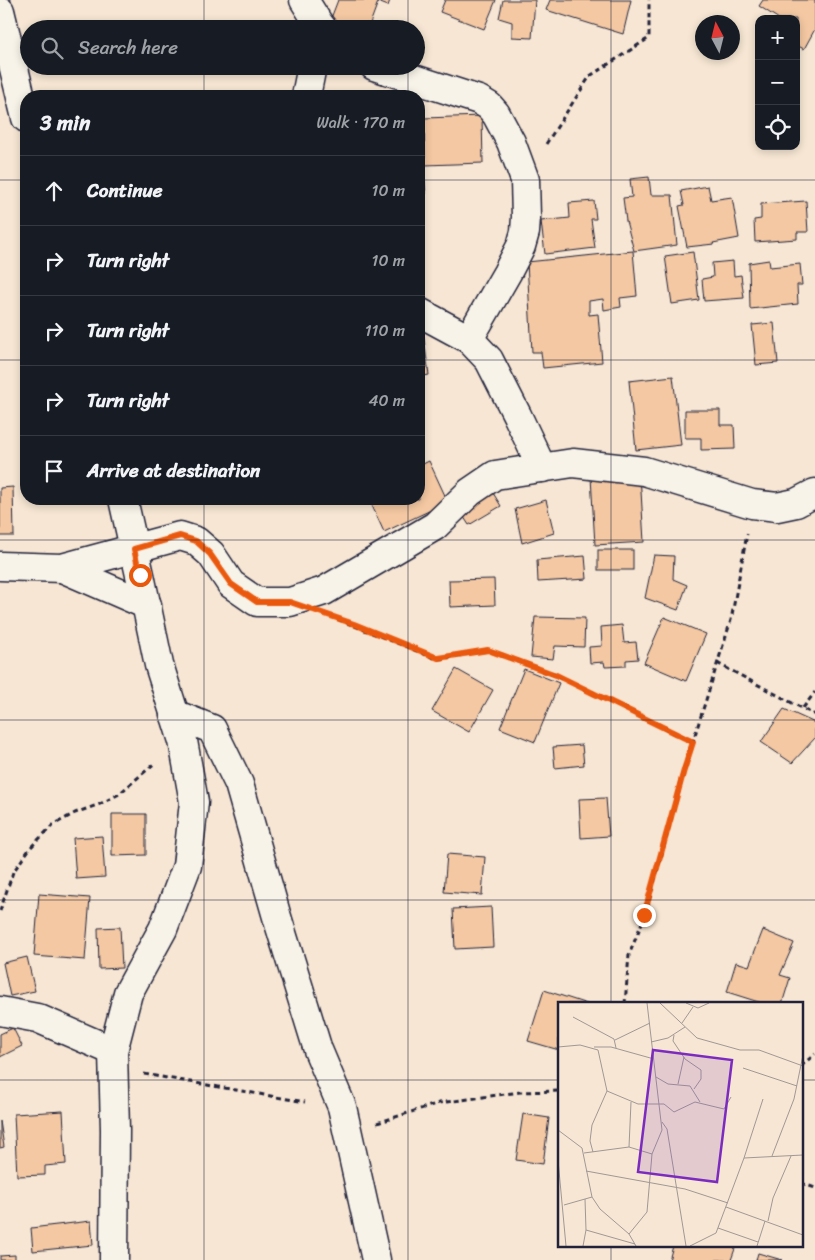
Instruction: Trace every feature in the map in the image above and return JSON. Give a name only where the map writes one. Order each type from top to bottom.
[{"type":"street","points":[[304,0],[316,20]]},
{"type":"street","points":[[0,11],[8,83],[20,106]]},
{"type":"street","points":[[307,90],[310,75]]},
{"type":"street","points":[[402,75],[479,100],[489,106],[496,114],[511,142],[525,180],[526,217],[525,232],[521,246],[469,339]]},
{"type":"street","points":[[425,315],[469,339],[489,360],[542,468]]},
{"type":"street","points":[[0,566],[62,568],[180,536],[196,541],[210,554],[231,584],[257,602],[290,602],[324,591],[435,526],[470,492],[495,475],[573,463],[644,472],[752,504],[777,507],[796,503],[815,493]]},
{"type":"street","points":[[114,1260],[114,1060],[128,992],[163,930],[187,866],[194,802],[183,741],[159,665],[123,505]]},
{"type":"street","points":[[62,568],[147,605]]},
{"type":"street","points":[[174,714],[212,729],[239,784],[315,1040],[345,1120],[376,1260]]},
{"type":"street","points":[[0,1012],[37,1018],[114,1060]]},
{"type":"path","points":[[525,180],[556,126],[590,76],[649,38],[649,0]]},
{"type":"path","points":[[626,1002],[629,955],[644,915],[684,770],[731,620],[752,504]]},
{"type":"path","points":[[336,618],[438,658],[488,650],[556,675],[693,742]]},
{"type":"path","points":[[717,663],[815,714]]},
{"type":"path","points":[[803,708],[815,692]]},
{"type":"path","points":[[0,911],[13,872],[31,847],[53,825],[75,813],[100,804],[119,794],[183,741]]},
{"type":"path","points":[[802,1065],[815,1054]]},
{"type":"path","points":[[114,1060],[301,1101],[345,1120],[439,1103],[520,1092],[558,1091]]},
{"type":"path","points":[[802,1183],[815,1188]]},
{"type":"building","points":[[338,0],[390,0],[388,6],[378,2],[371,20],[330,20]]},
{"type":"building","points":[[445,0],[496,0],[484,29],[440,12]]},
{"type":"building","points":[[503,0],[535,0],[532,38],[512,37],[512,22],[499,18]]},
{"type":"building","points":[[550,0],[631,0],[623,34],[546,10]]},
{"type":"building","points":[[763,0],[815,0],[815,29],[804,49],[800,47],[800,15],[773,15],[759,6]]},
{"type":"building","points":[[482,116],[483,163],[425,165],[425,118]]},
{"type":"building","points":[[649,177],[651,195],[672,195],[677,245],[634,251],[626,221],[623,198],[632,197],[630,179]]},
{"type":"building","points":[[708,186],[711,200],[732,197],[739,238],[714,244],[687,247],[679,206],[684,205],[681,191]]},
{"type":"building","points":[[594,201],[596,219],[591,219],[595,248],[545,254],[541,221],[570,218],[569,203]]},
{"type":"building","points":[[806,201],[808,232],[797,232],[797,239],[755,242],[754,220],[761,219],[761,204]]},
{"type":"building","points":[[633,251],[637,296],[620,298],[621,307],[604,310],[603,299],[589,301],[589,315],[598,314],[602,362],[543,368],[541,352],[532,352],[527,262]]},
{"type":"building","points":[[693,252],[699,300],[672,304],[665,256]]},
{"type":"building","points":[[769,260],[770,267],[800,264],[802,285],[797,285],[798,304],[750,309],[749,263]]},
{"type":"building","points":[[733,261],[734,276],[741,275],[744,298],[704,301],[702,279],[713,277],[712,263]]},
{"type":"building","points":[[774,323],[778,363],[756,365],[752,325]]},
{"type":"building","points":[[425,346],[429,375],[425,376]]},
{"type":"building","points":[[673,376],[681,445],[636,450],[629,381]]},
{"type":"building","points":[[685,410],[720,410],[720,425],[734,425],[735,449],[701,450],[701,438],[685,438]]},
{"type":"building","points":[[429,461],[448,502],[384,532],[372,505],[425,505],[425,463]]},
{"type":"building","points":[[640,474],[644,542],[595,545],[591,477]]},
{"type":"building","points":[[13,487],[14,536],[0,536],[0,488]]},
{"type":"building","points":[[490,488],[501,506],[469,525],[458,508]]},
{"type":"building","points":[[546,500],[554,533],[522,543],[515,509]]},
{"type":"building","points":[[598,550],[633,550],[633,570],[598,570]]},
{"type":"building","points":[[654,555],[674,556],[673,579],[687,585],[678,610],[645,598]]},
{"type":"building","points":[[585,556],[587,579],[538,582],[537,560]]},
{"type":"building","points":[[494,579],[495,605],[450,607],[449,580]]},
{"type":"building","points":[[535,617],[585,618],[584,647],[555,646],[553,659],[531,657]]},
{"type":"building","points":[[664,617],[706,634],[686,681],[644,663]]},
{"type":"building","points":[[622,625],[624,643],[636,642],[638,659],[626,660],[626,666],[605,667],[604,662],[590,663],[589,647],[602,646],[601,627]]},
{"type":"building","points":[[456,669],[493,690],[469,732],[432,711]]},
{"type":"building","points":[[524,669],[559,683],[535,742],[500,728]]},
{"type":"building","points":[[784,709],[815,723],[815,738],[792,763],[761,742]]},
{"type":"building","points":[[582,745],[584,765],[555,768],[553,747]]},
{"type":"building","points":[[606,798],[609,836],[581,838],[579,799]]},
{"type":"building","points":[[112,814],[146,814],[146,855],[112,856]]},
{"type":"building","points":[[102,836],[105,877],[76,879],[73,838]]},
{"type":"building","points":[[447,854],[485,857],[482,895],[444,892]]},
{"type":"building","points":[[39,894],[90,898],[85,960],[34,956]]},
{"type":"building","points":[[491,907],[493,947],[455,949],[453,909]]},
{"type":"building","points":[[120,927],[122,968],[99,969],[98,928]]},
{"type":"building","points":[[763,930],[794,943],[780,975],[790,978],[783,1002],[759,1002],[727,992],[736,962],[749,966]]},
{"type":"building","points":[[27,957],[35,991],[10,996],[3,963]]},
{"type":"building","points":[[544,990],[581,1002],[558,1002],[558,1050],[528,1041]]},
{"type":"building","points":[[13,1028],[22,1046],[0,1057],[0,1034]]},
{"type":"building","points":[[63,1111],[66,1164],[45,1166],[45,1175],[17,1176],[14,1114]]},
{"type":"building","points":[[523,1114],[549,1118],[543,1164],[516,1160]]},
{"type":"building","points":[[0,1121],[4,1147],[0,1148]]},
{"type":"building","points":[[91,1221],[93,1245],[33,1251],[31,1228]]},
{"type":"building","points":[[672,1248],[735,1248],[731,1260],[669,1260]]},
{"type":"building","points":[[758,1253],[782,1260],[756,1260]]},
{"type":"building","points":[[15,1255],[15,1260],[0,1260],[0,1256]]},
{"type":"route","points":[[140,575],[134,549],[180,536],[196,541],[210,554],[231,584],[257,602],[290,602],[354,624],[438,658],[488,650],[556,675],[693,742],[644,915]]}]
